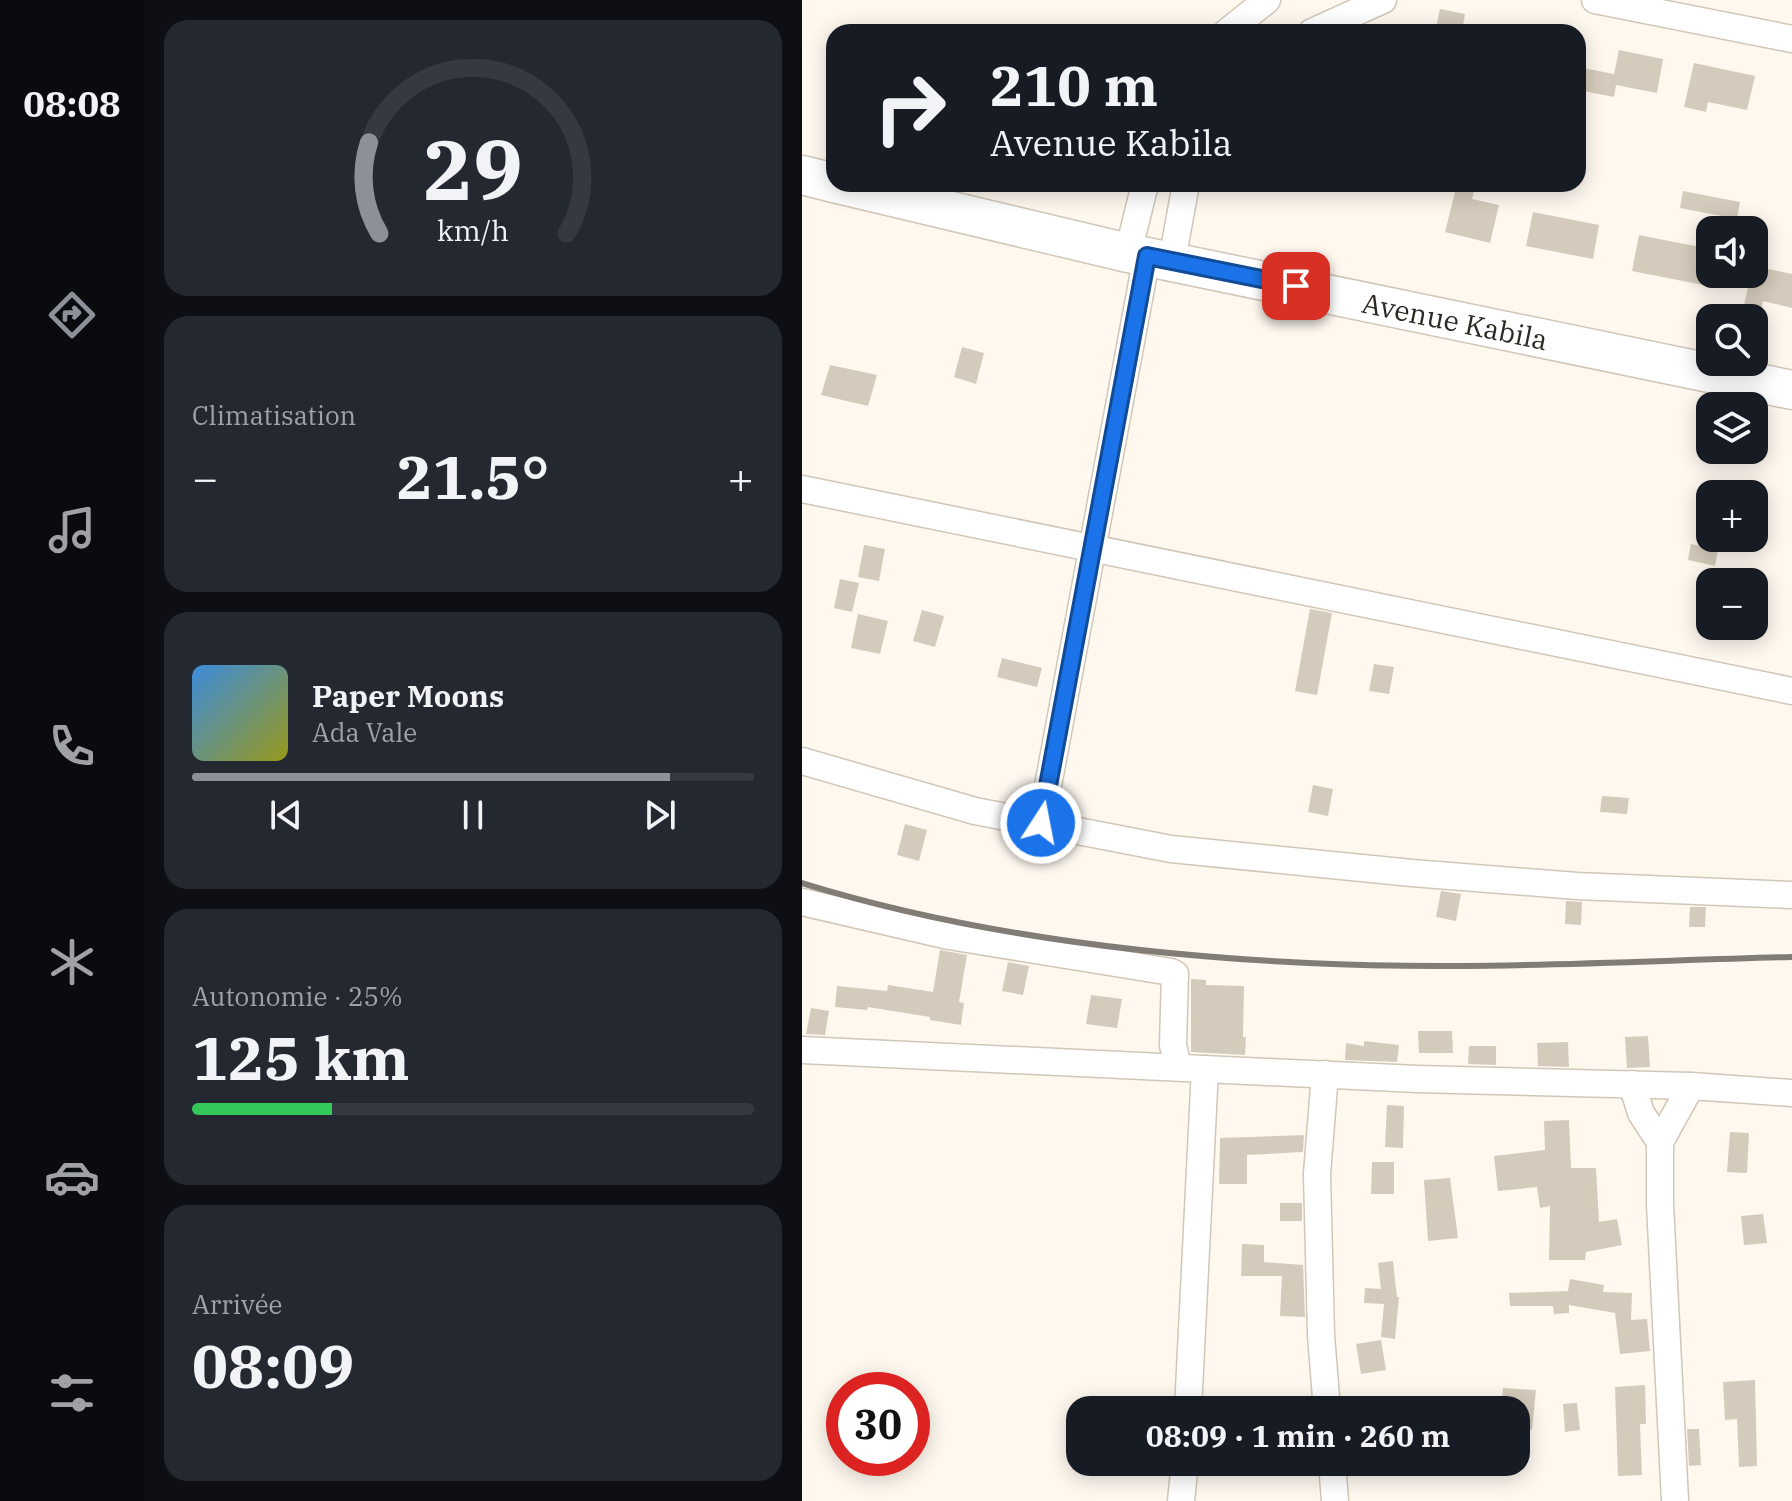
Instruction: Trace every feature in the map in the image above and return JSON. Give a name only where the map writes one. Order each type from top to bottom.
[{"type":"highway","name":"Avenue Kabila","points":[[802,175],[826,181]]},
{"type":"highway","name":"Avenue Kabila","points":[[871,192],[1149,256],[1792,390]]},
{"type":"street","points":[[1235,22],[1267,0]]},
{"type":"street","points":[[1330,24],[1383,0]]},
{"type":"street","points":[[1595,0],[1792,39]]},
{"type":"street","points":[[1041,823],[1149,256],[1145,192]]},
{"type":"street","points":[[1149,256],[1182,192]]},
{"type":"street","points":[[802,489],[1792,691]]},
{"type":"street","points":[[802,761],[975,811],[1171,849],[1577,886],[1792,895]]},
{"type":"street","points":[[802,902],[949,936],[1175,974],[1173,1045],[1192,1068],[1188,1396]]},
{"type":"street","points":[[802,1050],[1417,1079],[1691,1086],[1792,1093]]},
{"type":"street","points":[[1325,1074],[1317,1174],[1321,1335],[1326,1396]]},
{"type":"street","points":[[1632,1084],[1641,1113],[1660,1142]]},
{"type":"street","points":[[1675,1501],[1660,1204],[1660,1142],[1691,1086]]},
{"type":"street","points":[[1181,1501],[1184,1476]]},
{"type":"street","points":[[1333,1476],[1335,1501]]},
{"type":"building","points":[[1440,9],[1465,14],[1463,24],[1437,24]]},
{"type":"building","points":[[1619,50],[1663,59],[1657,93],[1616,85],[1614,97],[1586,92],[1586,69],[1614,74]]},
{"type":"building","points":[[1694,63],[1755,76],[1747,110],[1708,102],[1706,112],[1684,107]]},
{"type":"building","points":[[1683,191],[1740,202],[1738,216],[1680,208]]},
{"type":"building","points":[[1455,192],[1474,192],[1472,199],[1499,205],[1490,243],[1445,232]]},
{"type":"building","points":[[1533,212],[1599,225],[1593,259],[1526,246]]},
{"type":"building","points":[[1639,235],[1696,246],[1696,284],[1632,271]]},
{"type":"building","points":[[1768,269],[1792,274],[1792,308],[1763,301],[1762,304],[1744,304],[1748,288],[1768,288]]},
{"type":"building","points":[[962,347],[984,353],[976,384],[954,377]]},
{"type":"building","points":[[830,365],[877,375],[868,406],[821,395]]},
{"type":"building","points":[[1691,544],[1696,545],[1696,552],[1718,552],[1715,566],[1688,560]]},
{"type":"building","points":[[864,545],[885,549],[879,581],[858,577]]},
{"type":"building","points":[[840,579],[859,583],[852,612],[834,608]]},
{"type":"building","points":[[1310,609],[1332,613],[1317,695],[1295,691]]},
{"type":"building","points":[[922,610],[944,616],[935,647],[913,641]]},
{"type":"building","points":[[858,614],[888,621],[880,654],[851,648]]},
{"type":"building","points":[[1002,658],[1042,668],[1037,687],[997,677]]},
{"type":"building","points":[[1374,664],[1394,667],[1389,694],[1369,691]]},
{"type":"building","points":[[1313,785],[1333,789],[1328,816],[1308,812]]},
{"type":"building","points":[[1602,796],[1629,798],[1627,814],[1600,812]]},
{"type":"building","points":[[905,824],[927,830],[919,861],[897,855]]},
{"type":"building","points":[[1441,891],[1461,894],[1456,921],[1436,917]]},
{"type":"building","points":[[1566,901],[1582,902],[1581,925],[1565,924]]},
{"type":"building","points":[[1690,907],[1706,907],[1705,927],[1689,927]]},
{"type":"building","points":[[940,950],[967,955],[959,1002],[964,1003],[961,1025],[868,1007],[867,1010],[835,1007],[837,986],[887,991],[888,985],[933,992]]},
{"type":"building","points":[[1008,962],[1029,966],[1023,995],[1002,991]]},
{"type":"building","points":[[1191,979],[1206,980],[1206,985],[1244,986],[1245,1055],[1191,1052]]},
{"type":"building","points":[[1091,995],[1122,999],[1117,1028],[1086,1024]]},
{"type":"building","points":[[811,1008],[829,1011],[825,1035],[806,1034]]},
{"type":"building","points":[[1418,1031],[1452,1031],[1453,1053],[1419,1053]]},
{"type":"building","points":[[1648,1036],[1650,1067],[1627,1068],[1625,1037]]},
{"type":"building","points":[[1364,1041],[1399,1045],[1397,1062],[1345,1060],[1346,1043],[1364,1046]]},
{"type":"building","points":[[1568,1042],[1569,1067],[1538,1066],[1537,1043]]},
{"type":"building","points":[[1469,1046],[1496,1046],[1496,1065],[1468,1064]]},
{"type":"building","points":[[1387,1105],[1404,1106],[1403,1148],[1385,1147]]},
{"type":"building","points":[[1569,1120],[1571,1168],[1596,1168],[1599,1222],[1617,1219],[1622,1245],[1586,1252],[1585,1260],[1549,1260],[1550,1206],[1540,1208],[1537,1187],[1498,1191],[1494,1156],[1545,1150],[1544,1121]]},
{"type":"building","points":[[1730,1132],[1749,1133],[1747,1173],[1727,1172]]},
{"type":"building","points":[[1304,1135],[1303,1152],[1247,1155],[1247,1184],[1219,1184],[1220,1138]]},
{"type":"building","points":[[1372,1162],[1394,1162],[1394,1194],[1371,1194]]},
{"type":"building","points":[[1450,1178],[1458,1238],[1428,1241],[1424,1180]]},
{"type":"building","points":[[1280,1203],[1302,1203],[1302,1221],[1280,1221]]},
{"type":"building","points":[[1763,1214],[1767,1243],[1744,1245],[1741,1216]]},
{"type":"building","points":[[1242,1244],[1264,1245],[1264,1262],[1303,1265],[1305,1317],[1280,1316],[1282,1276],[1241,1276]]},
{"type":"building","points":[[1393,1261],[1399,1297],[1395,1339],[1381,1337],[1384,1304],[1364,1303],[1365,1288],[1381,1289],[1378,1263]]},
{"type":"building","points":[[1570,1279],[1604,1285],[1603,1292],[1632,1293],[1631,1320],[1647,1319],[1650,1351],[1620,1354],[1615,1313],[1569,1305],[1569,1313],[1554,1314],[1553,1306],[1510,1306],[1509,1293],[1568,1291]]},
{"type":"building","points":[[1381,1340],[1386,1370],[1361,1374],[1356,1344]]},
{"type":"building","points":[[1755,1380],[1757,1466],[1739,1467],[1737,1419],[1725,1420],[1723,1382]]},
{"type":"building","points":[[1645,1385],[1646,1424],[1640,1424],[1642,1475],[1618,1476],[1615,1387]]},
{"type":"building","points":[[1503,1388],[1536,1390],[1532,1430],[1530,1396],[1502,1396]]},
{"type":"building","points":[[1577,1403],[1580,1430],[1565,1432],[1563,1404]]},
{"type":"building","points":[[1687,1429],[1699,1429],[1701,1465],[1689,1466]]},
{"type":"railway","points":[[802,883],[926,915],[1052,939],[1244,959],[1429,966],[1792,957]]},
{"type":"route","points":[[1041,823],[1147,256],[1296,286]]}]
